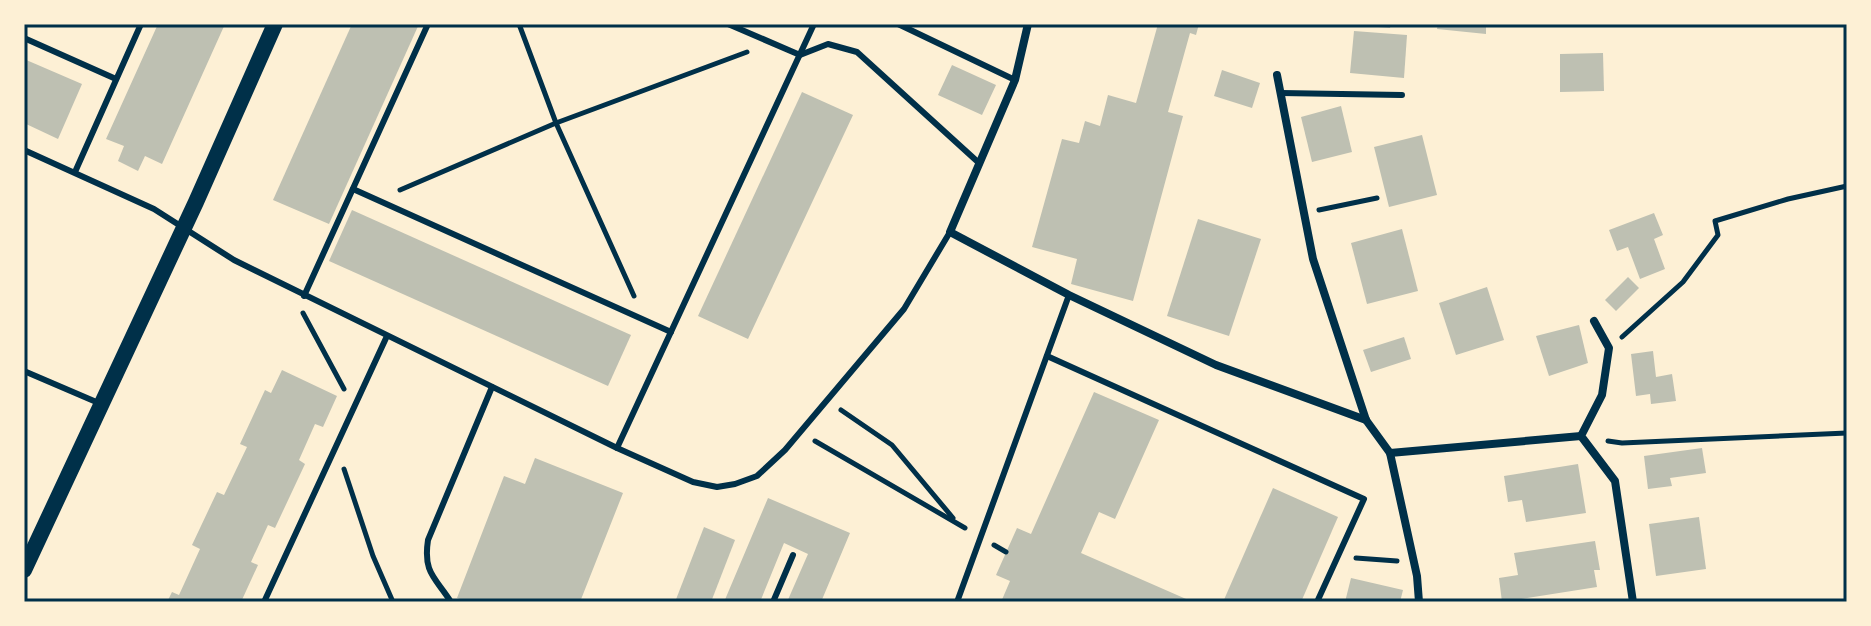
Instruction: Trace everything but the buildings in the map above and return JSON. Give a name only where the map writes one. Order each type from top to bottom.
[{"type":"main road","points":[[24,570],[31,536],[101,404],[275,24]]},
{"type":"street","points":[[1028,24],[1015,80],[950,232],[1069,295],[1216,365],[1366,420]]},
{"type":"street","points":[[1277,75],[1313,259],[1366,420],[1390,453],[1417,576],[1419,602]]},
{"type":"street","points":[[1581,436],[1602,395],[1609,348],[1594,321]]},
{"type":"street","points":[[1390,453],[1581,436]]},
{"type":"street","points":[[1581,436],[1615,481],[1633,602]]},
{"type":"lane","points":[[75,172],[141,24]]},
{"type":"lane","points":[[304,296],[428,24]]},
{"type":"lane","points":[[728,24],[800,55],[828,44],[857,52],[979,163]]},
{"type":"lane","points":[[617,448],[814,24]]},
{"type":"lane","points":[[898,24],[1015,80]]},
{"type":"lane","points":[[24,38],[116,79]]},
{"type":"lane","points":[[1281,93],[1402,95]]},
{"type":"lane","points":[[24,150],[154,209],[234,260],[304,296],[617,448],[693,482],[717,487],[757,476],[769,467],[904,309],[950,232]]},
{"type":"lane","points":[[353,189],[671,332]]},
{"type":"lane","points":[[957,602],[1069,295]]},
{"type":"lane","points":[[264,602],[387,336]]},
{"type":"lane","points":[[1047,356],[1364,499],[1317,602]]},
{"type":"lane","points":[[24,371],[101,404]]},
{"type":"lane","points":[[451,602],[429,571],[428,540],[492,387]]},
{"type":"lane","points":[[773,602],[793,555]]},
{"type":"path","points":[[519,24],[556,123],[645,320]]},
{"type":"path","points":[[377,200],[556,123],[771,43]]},
{"type":"path","points":[[1609,348],[1683,282],[1718,235],[1715,221],[1788,199],[1847,186]]},
{"type":"path","points":[[1304,213],[1377,198]]},
{"type":"path","points":[[289,288],[354,407]]},
{"type":"path","points":[[827,400],[892,445],[957,522]]},
{"type":"path","points":[[800,432],[1006,552]]},
{"type":"path","points":[[1581,436],[1622,443],[1847,433]]},
{"type":"path","points":[[336,445],[373,556],[393,602]]},
{"type":"path","points":[[1339,553],[1397,561],[1417,576]]}]
